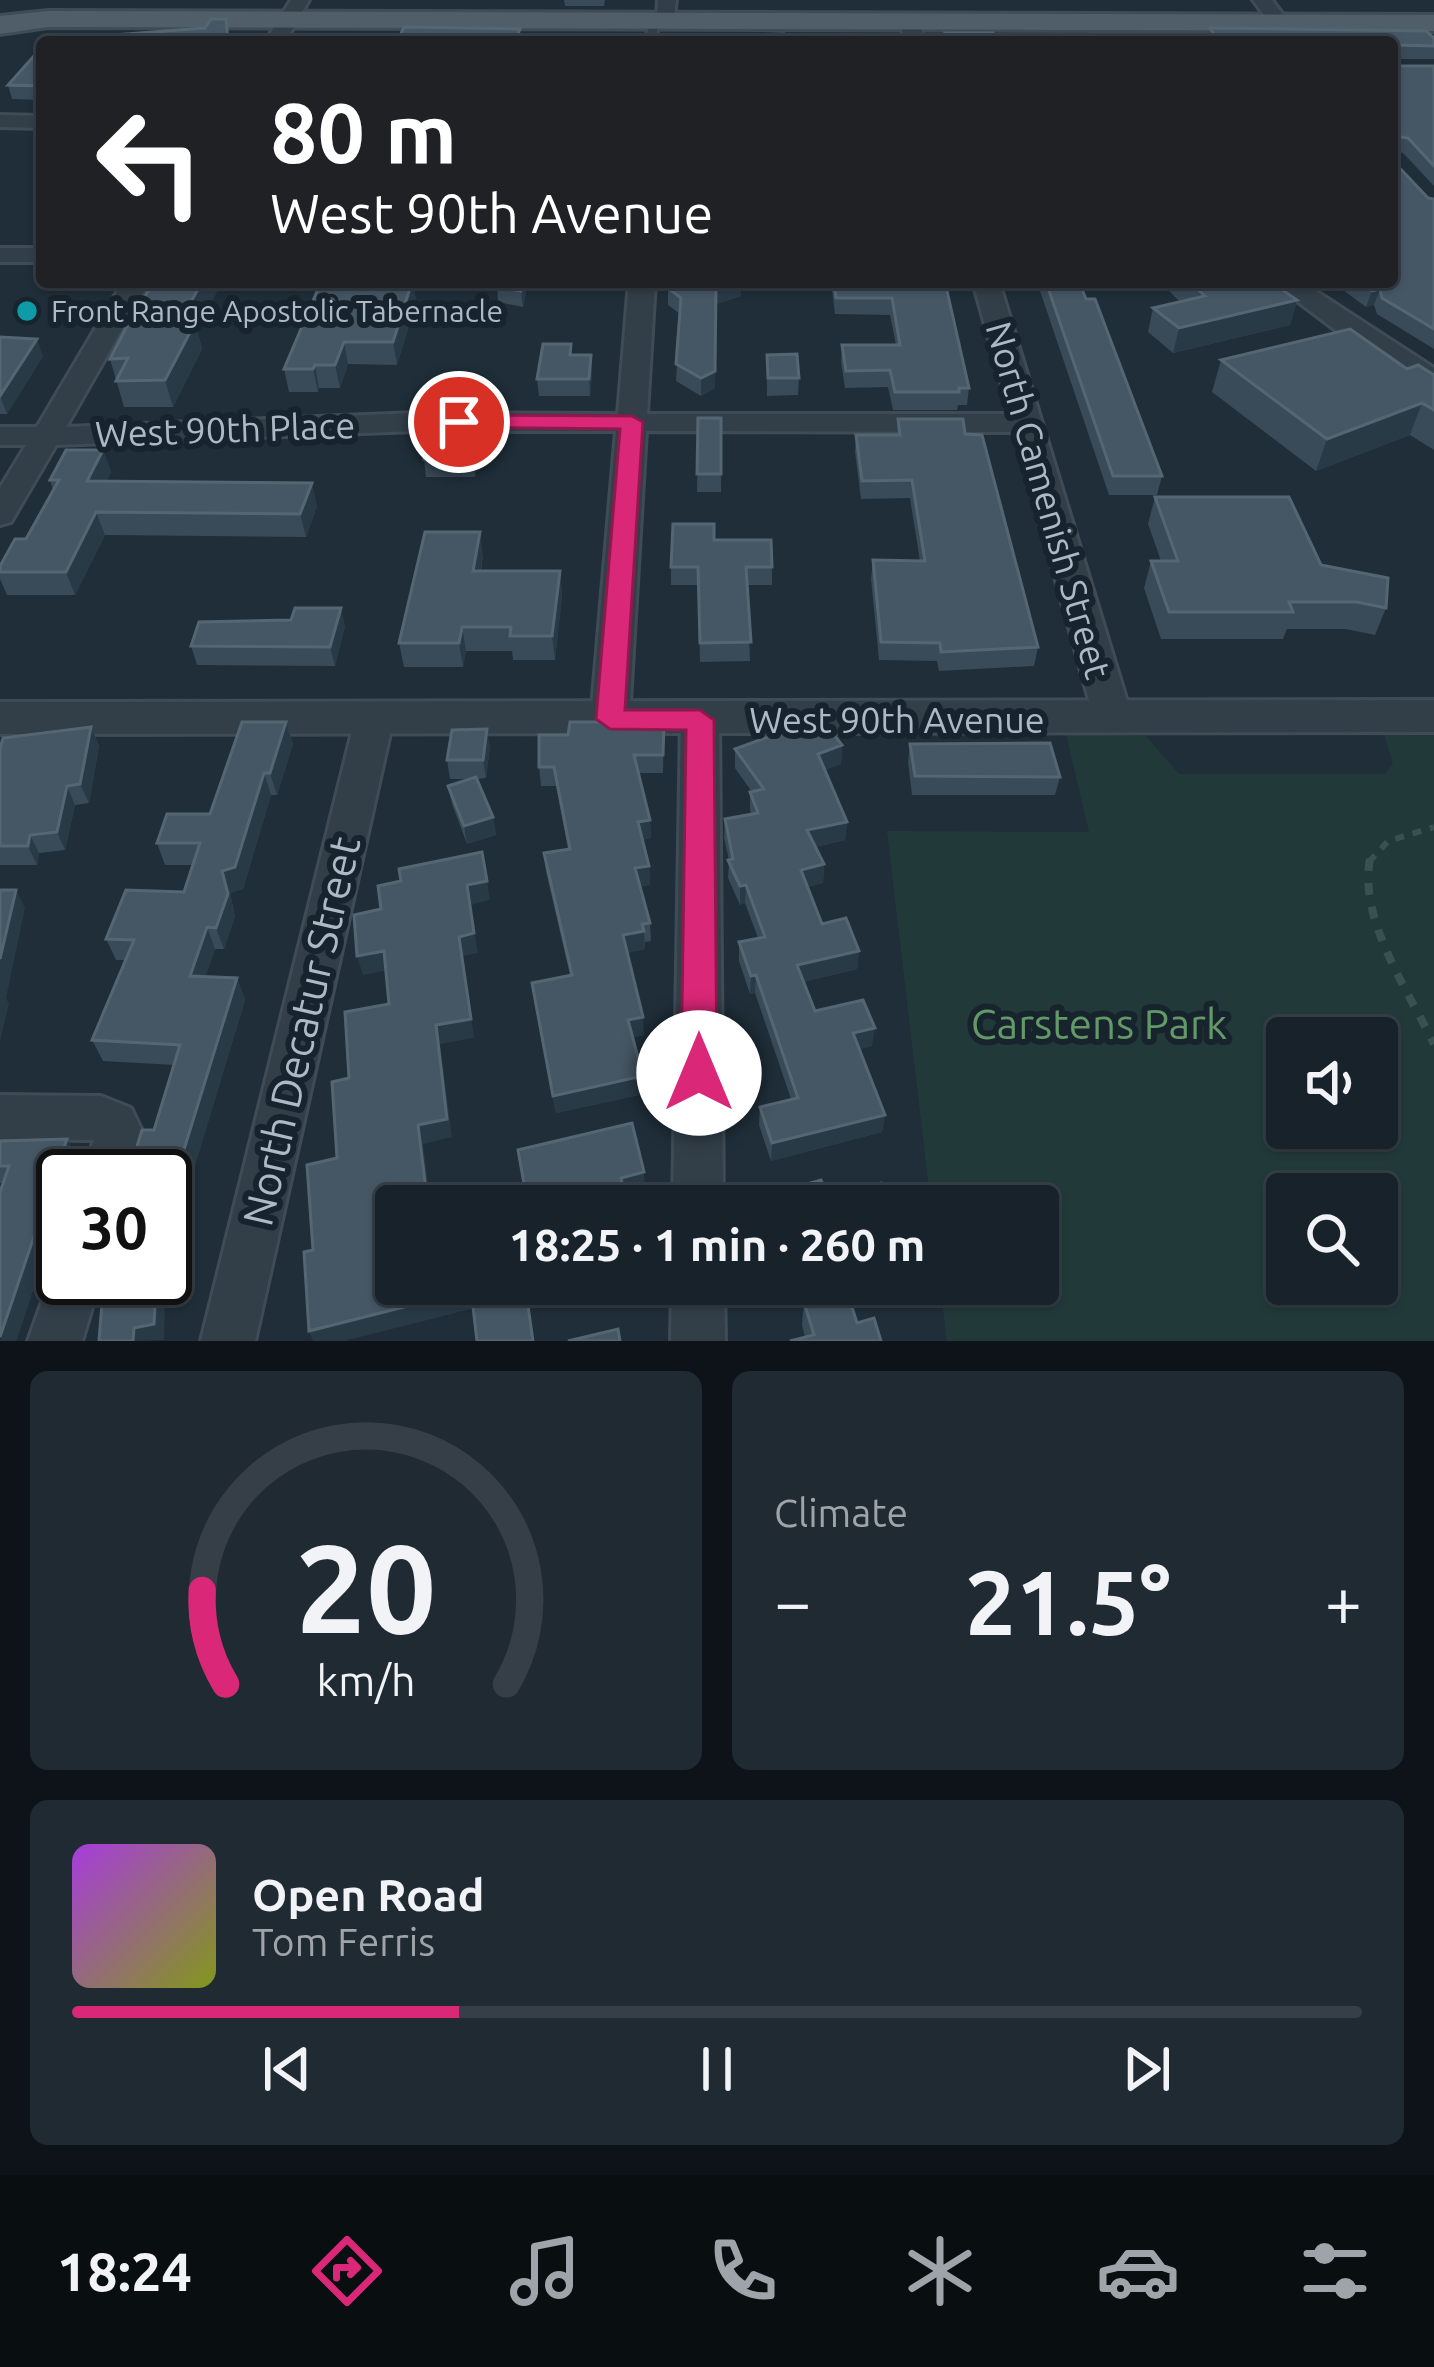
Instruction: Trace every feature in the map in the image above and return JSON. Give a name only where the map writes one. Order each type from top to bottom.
[{"type":"main road","points":[[0,25],[48,19],[659,21],[912,31],[1271,11],[1434,23]]},
{"type":"main road","points":[[0,14],[45,15],[48,19]]},
{"type":"street","points":[[0,122],[36,122]]},
{"type":"street","points":[[0,255],[36,255]]},
{"type":"street","points":[[0,515],[132,288]]},
{"type":"street","points":[[610,719],[642,288]]},
{"type":"street","name":"North Camenish Street","points":[[988,288],[1113,718]]},
{"type":"street","points":[[1293,288],[1434,380]]},
{"type":"street","name":"West 90th Place","points":[[0,436],[416,422],[1027,423]]},
{"type":"street","name":"West 90th Avenue","points":[[0,718],[1434,716]]},
{"type":"street","name":"North Decatur Street","points":[[228,1341],[374,720]]},
{"type":"street","points":[[698,1185],[700,720]]},
{"type":"street","points":[[0,1117],[101,1118],[114,1123],[120,1135],[116,1149]]},
{"type":"street","points":[[55,1341],[66,1305]]},
{"type":"street","points":[[698,1305],[698,1341]]},
{"type":"path","points":[[1434,827],[1382,844],[1368,861],[1367,881],[1376,916],[1434,1045]]},
{"type":"green space","name":"Carstens Park","points":[[1066,734],[1146,736],[1179,774],[1385,774],[1393,763],[1384,734],[1434,734],[1434,1341],[947,1341],[943,1305],[1059,1305],[1059,1185],[929,1185],[887,831],[1089,832]]},
{"type":"building","points":[[211,19],[226,19],[227,36],[100,36],[205,28]]},
{"type":"building","points":[[404,27],[520,29],[517,36],[400,36]]},
{"type":"building","points":[[1210,28],[1426,31],[1434,38],[1434,46],[1398,45],[1398,36],[1215,36]]},
{"type":"building","points":[[945,33],[994,36],[946,36]]},
{"type":"building","points":[[998,35],[1215,36],[999,36]]},
{"type":"building","points":[[36,54],[36,86],[8,85]]},
{"type":"building","points":[[1398,66],[1434,66],[1434,166],[1408,138],[1398,137]]},
{"type":"building","points":[[1398,166],[1434,199],[1434,329],[1382,298],[1380,289],[1367,288],[1398,288]]},
{"type":"building","points":[[150,288],[199,288],[179,323],[195,323],[165,380],[116,381],[128,358],[110,359]]},
{"type":"building","points":[[318,288],[410,288],[393,342],[344,342],[335,365],[284,369]]},
{"type":"building","points":[[668,288],[716,288],[715,371],[701,378],[676,364],[681,298]]},
{"type":"building","points":[[835,288],[946,288],[969,388],[895,392],[890,370],[846,371],[842,345],[900,345],[892,298],[836,298]]},
{"type":"building","points":[[1048,288],[1081,288],[1086,299],[1095,299],[1162,476],[1113,476]]},
{"type":"building","points":[[1196,288],[1280,288],[1297,300],[1179,328],[1153,308],[1205,296]]},
{"type":"building","points":[[1350,329],[1407,369],[1418,365],[1434,375],[1434,410],[1422,403],[1327,439],[1221,360]]},
{"type":"building","points":[[0,337],[37,339],[0,396]]},
{"type":"building","points":[[543,344],[571,344],[570,355],[591,355],[589,379],[537,379]]},
{"type":"building","points":[[797,354],[799,378],[768,378],[767,355]]},
{"type":"building","points":[[698,418],[721,418],[721,474],[697,474]]},
{"type":"building","points":[[898,419],[963,419],[965,434],[982,435],[1038,647],[941,652],[940,643],[881,642],[873,560],[925,561],[912,480],[862,481],[856,435],[900,435]]},
{"type":"building","points":[[430,434],[478,434],[473,460],[424,459]]},
{"type":"building","points":[[66,450],[103,450],[87,481],[312,483],[300,514],[96,512],[66,572],[0,572],[15,539],[26,539],[59,480],[50,480]]},
{"type":"building","points":[[1155,497],[1289,497],[1321,565],[1388,578],[1386,608],[1357,602],[1289,602],[1293,612],[1169,612],[1151,561],[1178,561]]},
{"type":"building","points":[[673,524],[714,524],[714,540],[771,540],[772,567],[746,567],[751,642],[700,643],[698,567],[671,567]]},
{"type":"building","points":[[425,532],[480,532],[473,571],[560,571],[552,636],[510,636],[511,627],[462,627],[459,643],[399,643]]},
{"type":"building","points":[[295,608],[341,608],[330,647],[191,646],[199,622],[291,620]]},
{"type":"building","points":[[242,722],[286,722],[270,773],[264,773],[235,867],[222,871],[228,894],[216,928],[207,927],[190,976],[237,978],[184,1149],[136,1149],[142,1130],[154,1130],[180,1045],[92,1040],[134,940],[106,939],[126,890],[184,892],[200,843],[157,843],[167,814],[210,814]]},
{"type":"building","points":[[570,722],[664,722],[663,755],[634,755],[650,820],[638,822],[649,866],[635,868],[650,923],[642,924],[644,931],[623,935],[643,1017],[628,1020],[643,1076],[553,1096],[532,983],[572,975],[544,853],[570,849],[554,767],[539,767],[539,735],[568,735]]},
{"type":"building","points":[[825,723],[842,745],[818,754],[847,822],[807,830],[824,864],[801,870],[822,924],[846,918],[859,951],[797,965],[815,1011],[863,1000],[875,1028],[853,1033],[885,1115],[772,1143],[760,1107],[798,1098],[756,975],[751,976],[739,942],[765,937],[746,885],[740,886],[728,860],[733,859],[725,819],[758,813],[750,792],[764,789],[735,749],[798,726],[803,732]]},
{"type":"building","points":[[91,727],[80,784],[67,786],[57,832],[30,835],[28,846],[0,846],[3,738]]},
{"type":"building","points":[[487,729],[483,760],[447,760],[452,730]]},
{"type":"building","points":[[1050,743],[1060,777],[915,776],[910,744]]},
{"type":"building","points":[[476,777],[493,817],[464,826],[448,786]]},
{"type":"building","points":[[482,852],[487,881],[467,885],[474,933],[459,937],[471,1019],[436,1025],[447,1119],[418,1125],[425,1185],[375,1185],[375,1305],[412,1305],[309,1331],[304,1252],[313,1250],[307,1165],[337,1158],[332,1082],[349,1078],[345,1012],[389,1004],[384,951],[357,956],[354,915],[381,909],[378,886],[401,881],[399,869]]},
{"type":"building","points":[[0,890],[16,890],[0,959]]},
{"type":"building","points":[[632,1123],[644,1172],[621,1178],[622,1185],[524,1185],[518,1150]]},
{"type":"building","points":[[67,1139],[64,1149],[36,1149],[36,1231],[0,1337],[0,1192],[9,1166],[0,1166],[0,1141]]},
{"type":"building","points":[[102,1305],[155,1305],[154,1324],[134,1328],[133,1341],[99,1341]]},
{"type":"building","points":[[473,1305],[528,1305],[533,1341],[477,1341]]},
{"type":"building","points":[[805,1305],[851,1305],[857,1323],[874,1318],[881,1341],[790,1341],[814,1335]]},
{"type":"building","points":[[618,1329],[620,1341],[568,1341]]},
{"type":"place","name":"Front Range Apostolic Tabernacle","points":[[27,311]]},
{"type":"route","points":[[459,422],[632,422],[610,719],[700,720],[699,1073]]}]
